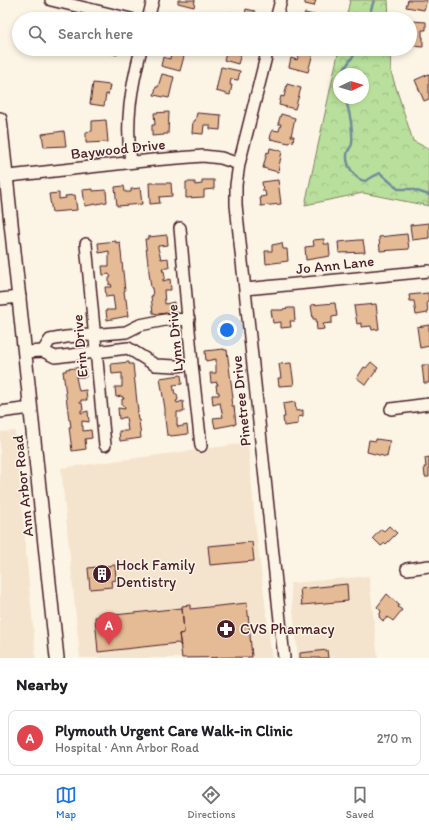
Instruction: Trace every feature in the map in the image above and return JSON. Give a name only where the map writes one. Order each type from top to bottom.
[{"type":"main road","name":"Ann Arbor Road","points":[[0,119],[3,176],[20,297],[57,658]]},
{"type":"street","points":[[51,0],[101,12]]},
{"type":"street","points":[[150,12],[153,0]]},
{"type":"street","points":[[278,12],[281,0]]},
{"type":"street","points":[[131,162],[128,139],[128,112],[134,75],[139,56]]},
{"type":"street","name":"Pinetree Drive","points":[[266,56],[239,164],[236,185],[236,205],[284,658]]},
{"type":"street","name":"Baywood Drive","points":[[3,176],[203,156],[221,158],[239,164]]},
{"type":"street","name":"Lynn Drive","points":[[180,228],[192,364],[202,446]]},
{"type":"street","name":"Erin Drive","points":[[86,244],[105,444]]},
{"type":"street","name":"Jo Ann Lane","points":[[245,289],[429,271]]},
{"type":"street","points":[[0,298],[20,297]]},
{"type":"street","points":[[43,351],[50,340],[126,332],[140,325],[165,320],[189,319]]},
{"type":"street","points":[[126,332],[128,348]]},
{"type":"street","points":[[25,352],[43,351],[55,357],[128,348],[155,365],[176,366],[192,364]]},
{"type":"street","points":[[391,409],[429,404]]},
{"type":"street","points":[[0,412],[31,408]]},
{"type":"street","points":[[408,569],[429,566]]},
{"type":"shaded area","points":[[15,431],[36,658],[0,658],[0,432]]},
{"type":"shaded area","points":[[248,443],[255,522],[272,658],[80,658],[61,468]]},
{"type":"shaded area","points":[[369,576],[378,658],[298,658],[290,583]]},
{"type":"green space","points":[[350,0],[388,0],[389,12],[347,12]]},
{"type":"green space","points":[[337,56],[390,56],[391,72],[413,141],[429,149],[429,206],[363,193],[305,205],[333,77],[333,104],[369,104],[369,68],[335,68]]},
{"type":"building","points":[[178,0],[195,0],[194,7],[178,3]]},
{"type":"building","points":[[305,0],[316,0],[314,6],[305,4]]},
{"type":"building","points":[[408,0],[427,0],[424,10],[406,7]]},
{"type":"building","points":[[246,9],[255,11],[255,12],[246,12]]},
{"type":"building","points":[[417,21],[426,22],[426,30],[422,30],[423,47],[417,47]]},
{"type":"building","points":[[170,56],[184,56],[180,71],[161,66],[163,57],[170,59]]},
{"type":"building","points":[[225,56],[240,56],[238,64],[224,60]]},
{"type":"building","points":[[298,56],[312,56],[308,72],[289,67],[291,58],[297,60]]},
{"type":"building","points":[[221,67],[240,71],[238,80],[231,79],[230,85],[232,85],[230,95],[216,91]]},
{"type":"building","points":[[162,74],[174,77],[169,98],[154,95]]},
{"type":"building","points":[[429,74],[429,99],[424,101],[415,80]]},
{"type":"building","points":[[93,83],[110,85],[108,95],[106,94],[104,106],[90,104]]},
{"type":"building","points":[[287,84],[301,88],[295,109],[279,105],[281,96],[284,97]]},
{"type":"building","points":[[169,112],[168,134],[152,136],[152,125],[155,125],[154,113]]},
{"type":"building","points":[[197,113],[221,115],[220,130],[210,129],[210,125],[204,125],[203,134],[192,133],[193,121],[195,121]]},
{"type":"building","points":[[281,114],[295,118],[291,136],[294,136],[293,142],[290,141],[289,143],[270,139],[272,130],[279,131],[281,124],[278,124]]},
{"type":"building","points":[[106,120],[108,142],[86,143],[86,132],[92,131],[92,121]]},
{"type":"building","points":[[64,131],[66,146],[44,147],[42,134]]},
{"type":"building","points":[[270,148],[282,151],[278,172],[263,168],[267,152],[269,153]]},
{"type":"building","points":[[202,180],[214,180],[214,189],[204,190],[204,197],[186,198],[186,182],[195,182],[195,185],[202,184]]},
{"type":"building","points":[[278,180],[281,204],[261,206],[260,197],[266,196],[265,191],[263,191],[262,182]]},
{"type":"building","points":[[149,183],[171,183],[172,196],[159,197],[160,203],[150,204]]},
{"type":"building","points":[[124,186],[125,192],[131,192],[131,189],[140,188],[142,204],[117,206],[115,187]]},
{"type":"building","points":[[93,189],[93,191],[106,190],[107,202],[85,206],[83,190]]},
{"type":"building","points":[[59,193],[59,199],[66,198],[65,196],[75,195],[77,210],[52,212],[49,194]]},
{"type":"building","points":[[429,223],[429,238],[412,240],[410,225]]},
{"type":"building","points":[[407,234],[409,249],[380,251],[379,237]]},
{"type":"building","points":[[167,235],[168,245],[158,246],[158,248],[161,259],[168,258],[169,268],[162,268],[165,278],[163,281],[170,279],[171,290],[164,290],[165,304],[174,302],[175,312],[158,314],[153,313],[151,296],[153,296],[145,239],[148,239],[148,237]]},
{"type":"building","points":[[324,239],[324,244],[329,244],[330,256],[306,260],[305,247],[314,246],[313,240]]},
{"type":"building","points":[[363,240],[365,252],[339,253],[338,242]]},
{"type":"building","points":[[116,241],[116,243],[120,242],[124,291],[128,316],[107,320],[106,310],[115,310],[113,296],[106,297],[105,287],[112,287],[111,284],[109,285],[109,278],[111,277],[109,274],[103,275],[102,266],[109,266],[109,251],[99,253],[98,243]]},
{"type":"building","points":[[282,243],[283,249],[287,249],[288,261],[266,264],[265,251],[272,251],[272,245]]},
{"type":"building","points":[[428,293],[428,313],[416,315],[414,301],[410,301],[409,295]]},
{"type":"building","points":[[335,303],[337,316],[332,317],[332,323],[323,324],[324,329],[317,330],[316,319],[313,319],[311,305]]},
{"type":"building","points":[[376,304],[379,329],[372,330],[371,326],[361,327],[361,323],[357,324],[354,306]]},
{"type":"building","points":[[294,308],[295,321],[290,321],[291,327],[281,328],[281,322],[273,323],[271,310],[283,310]]},
{"type":"building","points":[[429,325],[429,346],[420,348],[417,327]]},
{"type":"building","points":[[227,350],[233,398],[231,399],[232,406],[234,406],[236,424],[215,428],[213,418],[223,417],[220,403],[213,405],[212,395],[219,395],[216,385],[218,384],[217,382],[211,383],[210,373],[216,373],[216,359],[206,361],[205,351]]},
{"type":"building","points":[[129,362],[129,364],[133,364],[141,438],[120,441],[119,431],[128,431],[126,417],[119,419],[118,408],[125,409],[124,406],[122,406],[122,399],[124,398],[122,396],[116,397],[115,387],[122,387],[122,373],[112,374],[111,364]]},
{"type":"building","points":[[371,362],[378,368],[366,385],[357,378],[364,367],[366,368]]},
{"type":"building","points":[[291,363],[294,385],[279,386],[278,378],[281,378],[279,364]]},
{"type":"building","points":[[422,365],[429,365],[429,383],[424,383]]},
{"type":"building","points":[[85,367],[86,377],[76,377],[79,391],[86,390],[87,400],[81,400],[80,403],[82,403],[83,410],[81,410],[81,413],[88,411],[89,422],[82,421],[83,431],[91,430],[92,438],[85,439],[86,449],[72,451],[69,427],[71,427],[63,371],[66,371],[66,369]]},
{"type":"building","points":[[181,375],[182,384],[173,385],[175,394],[177,394],[177,403],[183,401],[184,412],[177,412],[177,425],[178,427],[187,425],[188,434],[171,436],[167,435],[160,378]]},
{"type":"building","points":[[295,402],[296,411],[303,410],[303,416],[298,417],[298,424],[284,426],[283,417],[285,417],[283,404]]},
{"type":"building","points":[[376,439],[390,441],[387,457],[367,452],[369,440],[376,441]]},
{"type":"building","points":[[429,457],[429,477],[425,477],[425,458]]},
{"type":"building","points":[[389,526],[397,533],[386,544],[385,543],[381,546],[373,538],[381,529],[384,531]]},
{"type":"building","points":[[252,542],[254,561],[210,565],[208,546]]},
{"type":"building","name":"Hock Family Dentistry","points":[[115,565],[116,580],[111,581],[112,587],[90,589],[88,568]]},
{"type":"building","points":[[347,584],[348,601],[302,605],[300,589]]},
{"type":"building","points":[[387,594],[399,605],[398,607],[402,610],[393,621],[388,617],[383,621],[379,617],[381,611],[377,607]]},
{"type":"building","name":"CVS Pharmacy","points":[[247,603],[252,657],[182,658],[179,634],[184,633],[182,606],[190,605],[190,609]]},
{"type":"building","points":[[182,608],[184,633],[179,634],[181,646],[178,643],[98,652],[95,617]]},
{"type":"building","points":[[327,650],[328,658],[300,658],[300,653]]},
{"type":"waterway","points":[[370,12],[374,0]]},
{"type":"waterway","points":[[345,68],[353,56]]},
{"type":"waterway","points":[[346,104],[351,120],[352,133],[352,144],[348,152],[347,159],[355,175],[361,180],[365,181],[380,173],[398,189],[411,189],[429,195]]},
{"type":"place","name":"Hock Family Dentistry","points":[[102,574]]},
{"type":"place","name":"CVS Pharmacy","points":[[226,629]]},
{"type":"place","name":"Plymouth Urgent Care Walk-in Clinic","points":[[109,645]]}]
